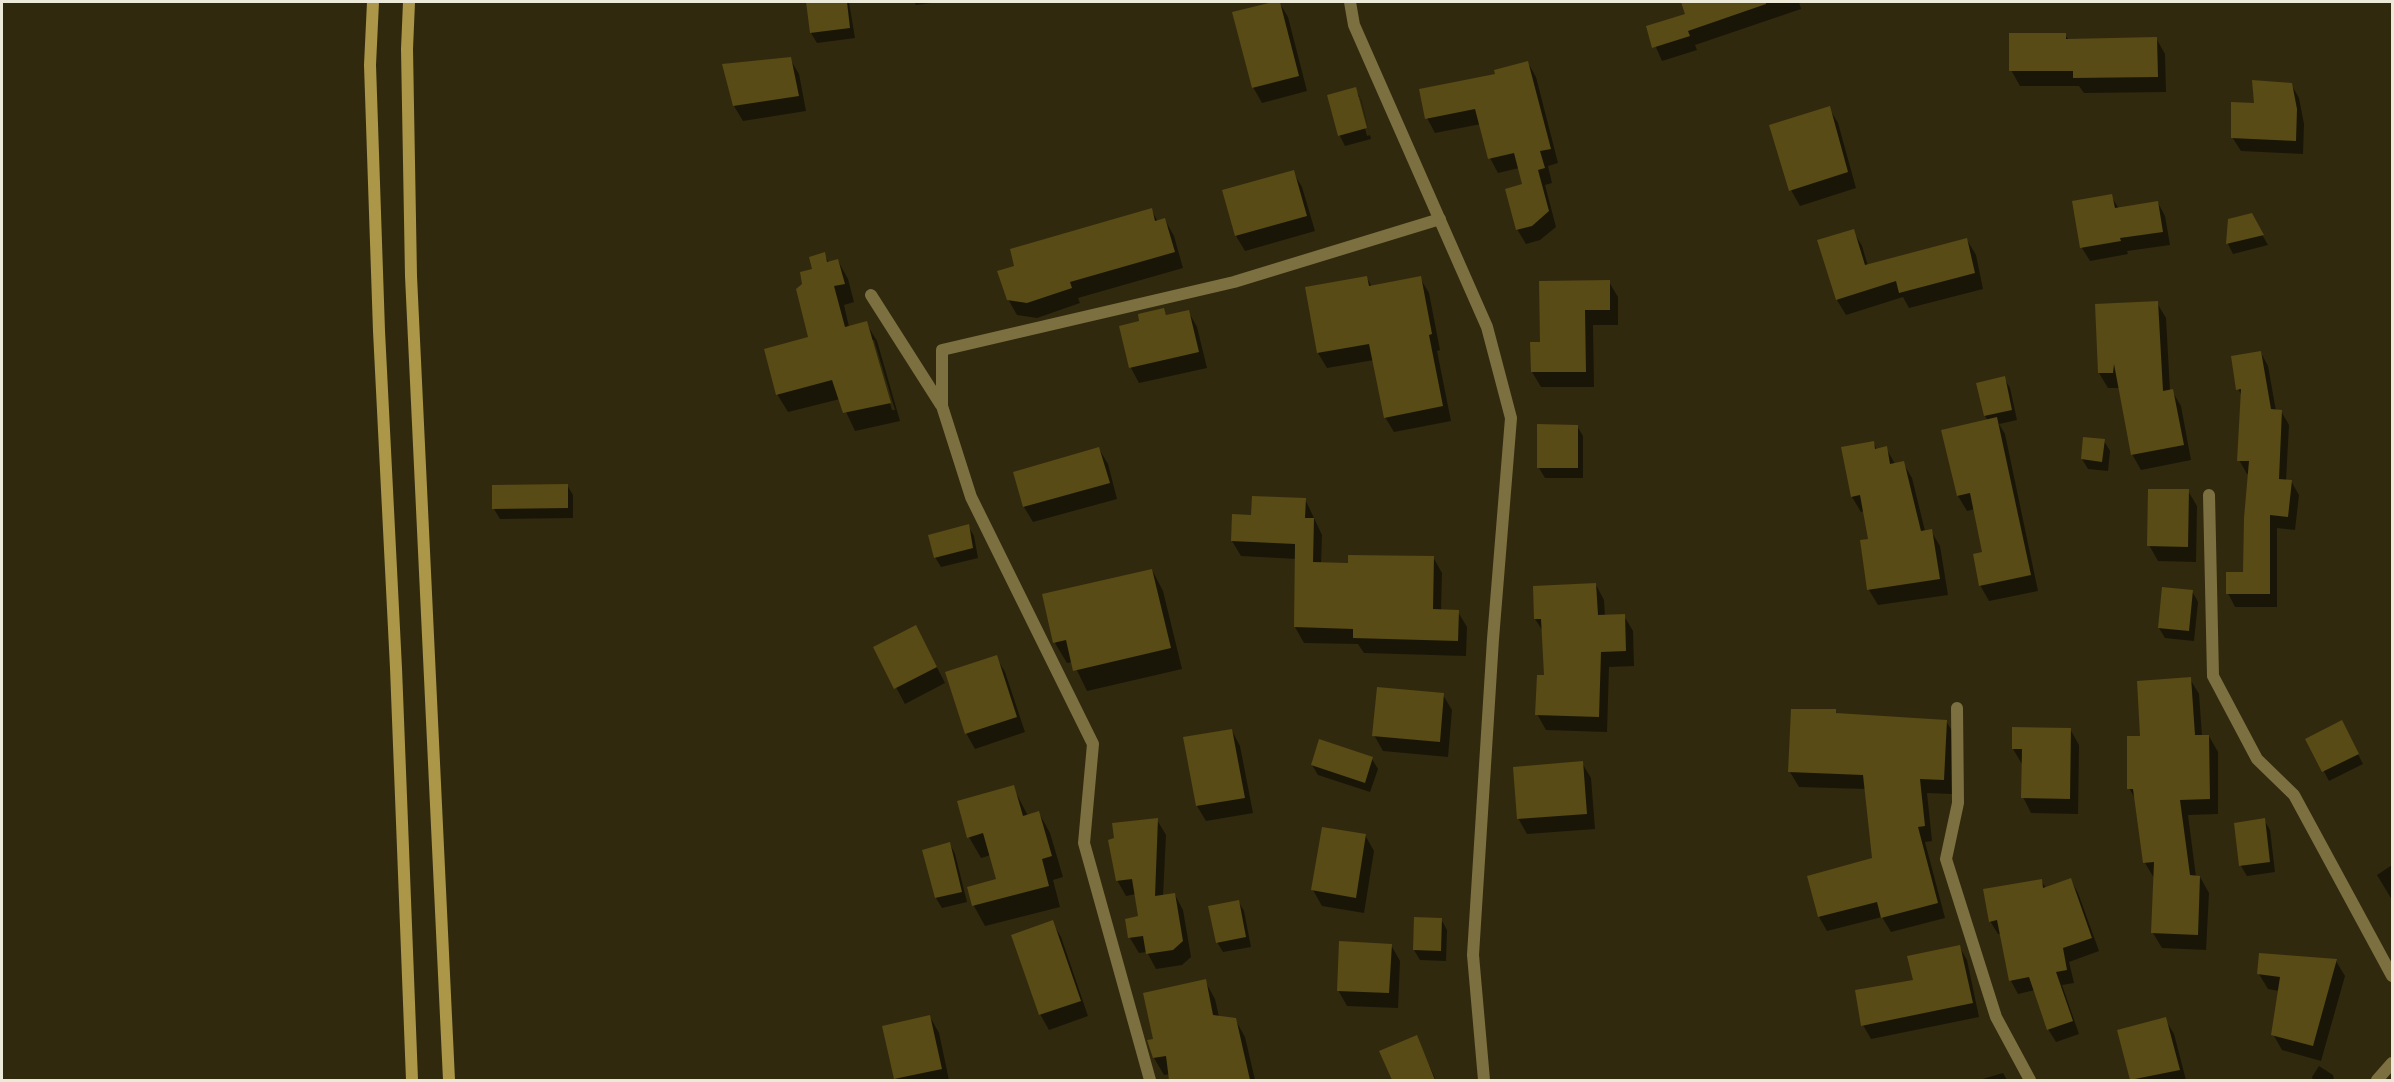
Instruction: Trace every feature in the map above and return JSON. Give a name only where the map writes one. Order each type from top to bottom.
[{"type":"main road","points":[[373,2],[370,65],[379,331],[397,679],[412,1080]]},
{"type":"main road","points":[[409,2],[407,49],[411,276],[449,1080]]},
{"type":"street","points":[[1350,2],[1354,25],[1487,327],[1511,418],[1493,639],[1473,955],[1484,1080]]},
{"type":"street","points":[[942,406],[942,350],[1234,282],[1440,219]]},
{"type":"street","points":[[871,295],[942,406],[971,496],[1093,744],[1084,843],[1150,1080]]},
{"type":"street","points":[[2209,495],[2213,676],[2257,759],[2294,795],[2392,976]]},
{"type":"street","points":[[1957,708],[1958,803],[1946,859],[1996,1017],[2030,1080]]},
{"type":"street","points":[[2377,1080],[2392,1063]]},
{"type":"building","points":[[806,2],[847,2],[850,28],[810,33]]},
{"type":"building","points":[[1280,2],[1299,76],[1252,88],[1232,12]]},
{"type":"building","points":[[1681,2],[1766,2],[1766,4],[1688,31],[1690,36],[1652,48],[1646,26],[1685,14]]},
{"type":"building","points":[[2009,33],[2066,33],[2066,39],[2157,37],[2158,77],[2073,78],[2073,71],[2009,71]]},
{"type":"building","points":[[791,57],[799,96],[733,106],[722,64]]},
{"type":"building","points":[[1528,61],[1551,149],[1540,151],[1545,168],[1538,170],[1549,211],[1532,226],[1516,230],[1505,189],[1522,184],[1514,153],[1488,159],[1475,109],[1425,119],[1419,89],[1495,74],[1494,70]]},
{"type":"building","points":[[2252,80],[2292,83],[2297,109],[2296,141],[2231,138],[2231,102],[2254,103]]},
{"type":"building","points":[[1356,87],[1367,128],[1338,136],[1327,95]]},
{"type":"building","points":[[1830,106],[1848,172],[1789,191],[1769,125]]},
{"type":"building","points":[[1294,170],[1307,216],[1235,236],[1222,190]]},
{"type":"building","points":[[2112,194],[2115,208],[2158,201],[2163,232],[2120,238],[2121,241],[2080,248],[2072,201]]},
{"type":"building","points":[[1152,208],[1155,221],[1165,218],[1175,252],[1070,282],[1072,288],[1027,303],[1007,300],[997,271],[1014,266],[1010,249]]},
{"type":"building","points":[[2252,213],[2264,235],[2226,244],[2228,219]]},
{"type":"building","points":[[1854,229],[1865,265],[1967,238],[1975,273],[1899,293],[1896,281],[1836,300],[1817,240]]},
{"type":"building","points":[[825,252],[827,262],[838,259],[845,284],[834,286],[845,327],[867,321],[891,403],[843,413],[832,380],[776,395],[764,349],[808,337],[796,289],[802,284],[800,272],[812,269],[809,257]]},
{"type":"building","points":[[1367,276],[1369,286],[1421,276],[1432,334],[1429,335],[1443,406],[1384,418],[1369,344],[1317,353],[1305,287]]},
{"type":"building","points":[[1610,280],[1610,310],[1585,310],[1586,372],[1531,372],[1530,342],[1540,342],[1539,281]]},
{"type":"building","points":[[2158,301],[2163,391],[2173,389],[2184,445],[2131,455],[2114,364],[2113,373],[2098,373],[2095,304]]},
{"type":"building","points":[[1164,308],[1166,315],[1189,310],[1199,352],[1129,368],[1119,326],[1139,321],[1138,314]]},
{"type":"building","points":[[2261,351],[2271,409],[2282,410],[2279,479],[2292,480],[2288,517],[2270,515],[2270,594],[2226,594],[2226,572],[2243,572],[2244,518],[2249,461],[2237,461],[2241,389],[2236,390],[2231,356]]},
{"type":"building","points":[[2005,376],[2012,410],[1984,416],[1976,383]]},
{"type":"building","points":[[1997,417],[2031,575],[1979,586],[1973,554],[1982,552],[1970,493],[1957,496],[1941,430]]},
{"type":"building","points":[[1537,424],[1578,425],[1578,468],[1537,468]]},
{"type":"building","points":[[2083,437],[2105,439],[2102,462],[2081,459]]},
{"type":"building","points":[[1874,441],[1875,449],[1887,446],[1890,464],[1904,461],[1921,531],[1932,529],[1940,579],[1867,590],[1860,540],[1868,539],[1860,495],[1851,497],[1841,447]]},
{"type":"building","points":[[1099,447],[1110,483],[1023,507],[1013,472]]},
{"type":"building","points":[[568,484],[568,508],[492,509],[492,485]]},
{"type":"building","points":[[2148,489],[2189,489],[2188,547],[2147,546]]},
{"type":"building","points":[[1252,496],[1306,498],[1305,518],[1314,518],[1313,562],[1348,563],[1348,555],[1434,556],[1433,609],[1459,610],[1458,641],[1353,638],[1353,629],[1294,627],[1295,544],[1231,541],[1232,514],[1251,515]]},
{"type":"building","points":[[969,524],[973,548],[934,558],[928,535]]},
{"type":"building","points":[[1152,569],[1171,648],[1073,671],[1066,640],[1053,643],[1042,594]]},
{"type":"building","points":[[1596,583],[1598,615],[1625,614],[1626,651],[1601,652],[1599,717],[1535,715],[1537,675],[1544,675],[1541,619],[1534,619],[1533,586]]},
{"type":"building","points":[[2162,587],[2193,590],[2189,631],[2158,628]]},
{"type":"building","points":[[916,625],[937,667],[894,689],[873,647]]},
{"type":"building","points":[[997,655],[1017,717],[965,734],[945,672]]},
{"type":"building","points":[[2191,677],[2195,735],[2209,735],[2210,799],[2180,800],[2190,875],[2200,876],[2198,935],[2151,933],[2154,862],[2143,863],[2133,789],[2127,789],[2127,736],[2140,736],[2137,681]]},
{"type":"building","points":[[1377,687],[1444,693],[1440,742],[1372,736]]},
{"type":"building","points":[[1791,709],[1836,709],[1836,713],[1947,720],[1944,780],[1920,779],[1925,826],[1918,827],[1938,903],[1881,918],[1877,902],[1818,917],[1807,876],[1872,858],[1863,775],[1788,772]]},
{"type":"building","points":[[2342,720],[2359,754],[2322,772],[2305,739]]},
{"type":"building","points":[[2012,727],[2071,728],[2070,799],[2021,798],[2022,749],[2012,749]]},
{"type":"building","points":[[1232,729],[1245,798],[1196,806],[1183,737]]},
{"type":"building","points":[[1319,739],[1373,757],[1365,783],[1311,765]]},
{"type":"building","points":[[1583,761],[1587,814],[1517,819],[1513,767]]},
{"type":"building","points":[[1014,785],[1023,816],[1039,811],[1052,856],[1042,859],[1049,886],[972,906],[967,887],[996,879],[983,833],[967,838],[957,801]]},
{"type":"building","points":[[1158,818],[1155,896],[1175,893],[1183,941],[1173,950],[1146,954],[1143,936],[1128,938],[1125,919],[1138,916],[1132,879],[1116,881],[1108,840],[1114,838],[1112,823]]},
{"type":"building","points":[[2265,818],[2270,862],[2239,866],[2234,823]]},
{"type":"building","points":[[1322,827],[1366,834],[1356,898],[1311,890]]},
{"type":"building","points":[[950,842],[962,892],[935,898],[922,850]]},
{"type":"building","points":[[2071,878],[2092,938],[2063,948],[2067,970],[2056,972],[2073,1021],[2047,1030],[2029,977],[2009,981],[1997,920],[1989,922],[1983,889],[2042,879],[2043,888]]},
{"type":"building","points":[[1239,900],[1246,937],[1216,943],[1208,906]]},
{"type":"building","points":[[1414,917],[1442,918],[1441,951],[1413,950]]},
{"type":"building","points":[[1053,920],[1081,1001],[1039,1015],[1011,935]]},
{"type":"building","points":[[1339,941],[1392,944],[1389,993],[1337,991]]},
{"type":"building","points":[[1960,945],[1973,1003],[1861,1026],[1855,990],[1913,980],[1907,956]]},
{"type":"building","points":[[2259,953],[2337,959],[2313,1046],[2271,1035],[2280,977],[2257,974]]},
{"type":"building","points":[[1206,979],[1213,1015],[1236,1018],[1250,1080],[1169,1080],[1166,1056],[1153,1058],[1147,1040],[1153,1039],[1143,993]]},
{"type":"building","points":[[930,1015],[942,1069],[894,1079],[882,1026]]},
{"type":"building","points":[[2166,1017],[2180,1070],[2130,1080],[2117,1030]]},
{"type":"building","points":[[1417,1035],[1435,1080],[1392,1080],[1379,1051]]}]
